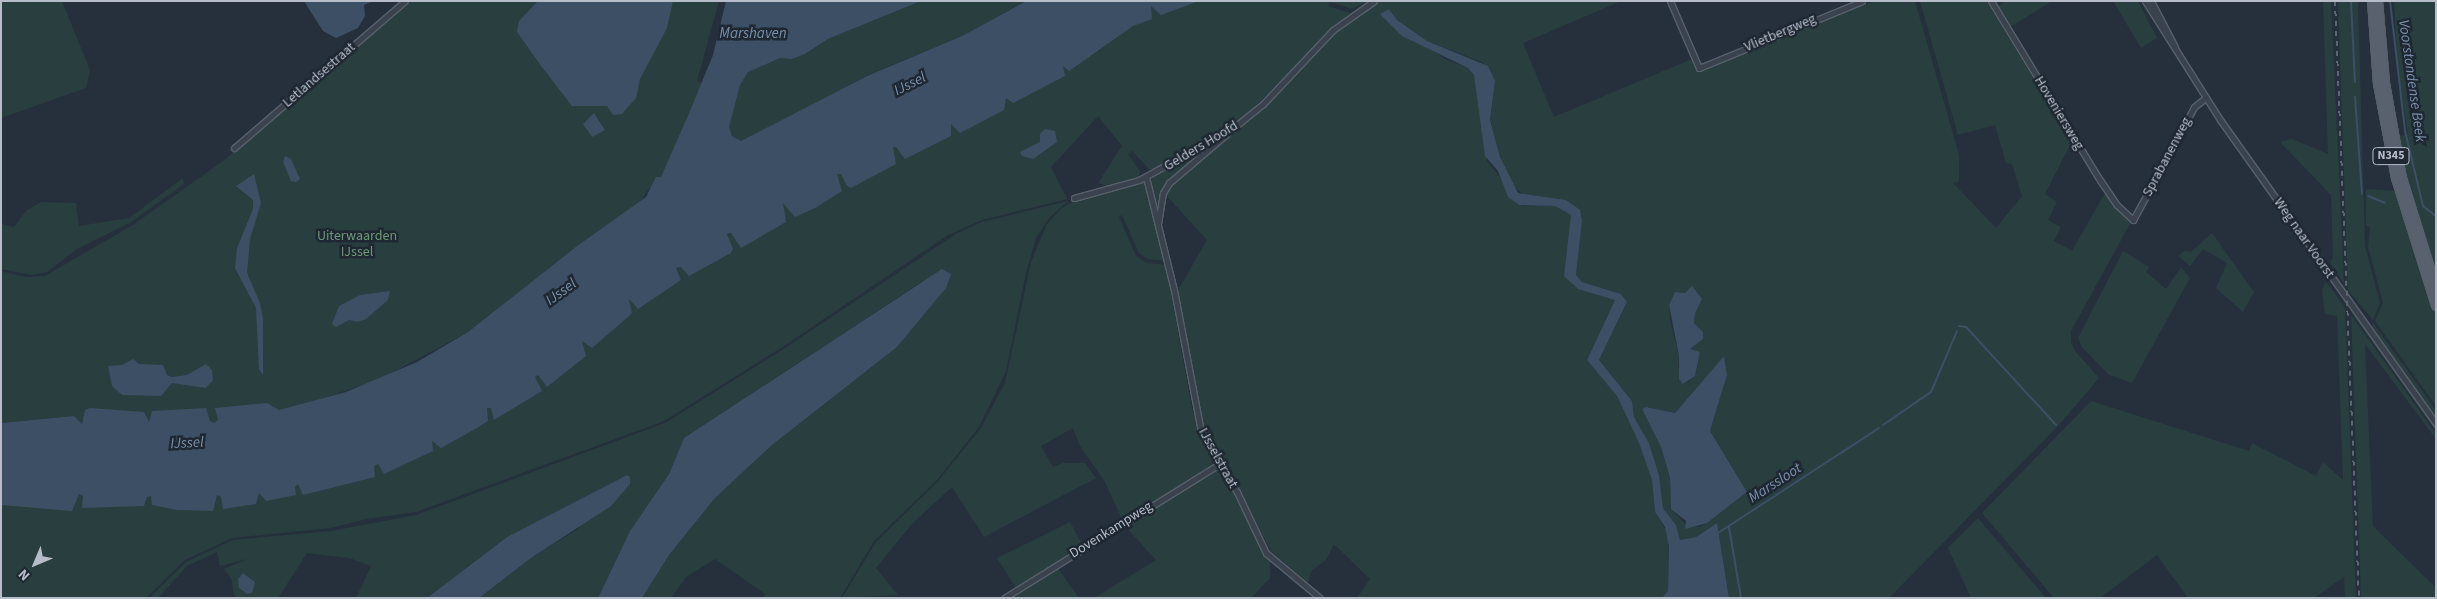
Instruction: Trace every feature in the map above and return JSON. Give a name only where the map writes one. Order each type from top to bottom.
[{"type":"main road","name":"N345","points":[[2372,1],[2378,84],[2393,162],[2409,226],[2436,306]]},
{"type":"main road","name":"N345","points":[[2378,1],[2385,83],[2402,178],[2436,287]]},
{"type":"street","name":"Letlandsestraat","points":[[234,148],[405,1]]},
{"type":"street","name":"Gelders Hoofd","points":[[1074,198],[1146,177],[1232,129],[1263,104],[1333,30],[1374,1]]},
{"type":"street","name":"Vlietbergweg","points":[[1670,1],[1699,68],[1862,1]]},
{"type":"street","name":"Hoveniersweg","points":[[1991,1],[2100,180],[2117,205],[2133,220]]},
{"type":"street","name":"Weg naar Voorst","points":[[2145,1],[2205,98],[2436,422]]},
{"type":"street","name":"Weg naar Voorst","points":[[2151,1],[2176,50]]},
{"type":"street","name":"Sprabanenweg","points":[[2133,220],[2194,107],[2205,98]]},
{"type":"street","name":"IJsselstraat","points":[[1158,230],[1159,206],[1168,183],[1232,129]]},
{"type":"street","name":"IJsselstraat","points":[[1146,177],[1174,290],[1197,418],[1219,464],[1237,492],[1266,553],[1320,598]]},
{"type":"street","name":"Dovenkampweg","points":[[1004,598],[1219,464]]},
{"type":"green space","points":[[1,1],[62,1],[90,70],[86,88],[1,118]]},
{"type":"green space","name":"Uiterwaarden IJssel","points":[[412,1],[719,1],[697,81],[736,96],[743,76],[754,68],[780,58],[805,54],[828,39],[921,1],[1025,1],[962,36],[868,75],[747,139],[741,141],[729,134],[648,190],[641,201],[577,246],[468,332],[380,379],[309,403],[216,425],[82,424],[74,416],[1,423],[1,271],[26,277],[45,276],[133,225],[223,161]]},
{"type":"green space","points":[[1155,1],[1369,1],[1352,9],[1330,2],[1328,6],[1350,13],[1240,121],[1154,170],[1149,169],[1132,151],[1128,154],[1140,171],[1138,178],[1111,187],[1098,183],[1122,146],[1098,116],[1051,167],[1067,199],[982,220],[948,235],[784,346],[664,421],[416,512],[366,519],[331,528],[232,538],[185,560],[146,598],[1,598],[1,504],[80,493],[149,496],[258,493],[296,484],[627,299],[730,234],[839,171]]},
{"type":"green space","points":[[1379,1],[1621,1],[1523,43],[1554,117],[1692,59],[1698,72],[1825,18],[1876,1],[1915,1],[1959,155],[1959,181],[1953,183],[1996,228],[2022,196],[2012,164],[2006,163],[1995,125],[1958,135],[1920,1],[1986,1],[2072,141],[2045,194],[2057,202],[2048,220],[2061,227],[2054,241],[2072,251],[2105,193],[2131,222],[2071,331],[2071,342],[2075,351],[2099,378],[2059,425],[1889,598],[1729,598],[1717,523],[1696,537],[1680,540],[1676,525],[1663,508],[1659,475],[1649,443],[1634,417],[1632,401],[1599,360],[1626,305],[1615,292],[1582,282],[1576,275],[1582,221],[1566,200],[1526,196],[1514,187],[1500,157],[1490,120],[1495,81],[1482,62],[1427,41],[1397,20],[1389,9],[1380,14],[1445,59],[1468,68],[1474,75],[1487,161],[1523,206],[1555,206],[1571,215],[1573,286],[1615,300],[1587,360],[1617,396],[1639,443],[1652,480],[1655,512],[1669,535],[1668,591],[1662,598],[1357,598],[1370,579],[1334,544],[1326,560],[1312,570],[1308,583],[1271,551],[1202,422],[1178,290],[1207,240],[1166,195],[1176,178],[1251,118],[1330,36]],"holes":[[[1675,292],[1685,293],[1695,313],[1694,323],[1703,332],[1703,339],[1690,349],[1700,352],[1696,373],[1688,383],[1678,368],[1679,356],[1670,320],[1669,305]],[[1724,356],[1727,375],[1710,431],[1747,492],[1700,527],[1686,525],[1671,509],[1670,478],[1661,447],[1642,409],[1646,407],[1675,413]]]},
{"type":"green space","points":[[2006,1],[2052,1],[2010,27],[1998,6]]},
{"type":"green space","points":[[2113,1],[2138,1],[2157,38],[2141,48]]},
{"type":"green space","points":[[2323,1],[2331,1],[2344,284],[2330,262],[2333,258],[2331,195],[2280,142],[2292,139],[2328,154]]},
{"type":"green space","points":[[2338,1],[2358,1],[2365,246],[2380,303],[2373,320],[2348,290]]},
{"type":"green space","points":[[2394,1],[2436,1],[2436,282],[2413,210],[2396,136],[2408,135],[2397,63]]},
{"type":"green space","points":[[1220,136],[1167,182],[1159,198],[1157,219],[1150,183],[1153,176]]},
{"type":"green space","points":[[183,178],[184,184],[131,222],[77,249],[47,272],[32,275],[1,269],[1,224],[14,227],[27,210],[41,202],[76,203],[79,226],[129,218]]},
{"type":"green space","points":[[1144,182],[1165,261],[1148,259],[1139,253],[1122,215],[1119,217],[1136,256],[1147,263],[1166,265],[1192,409],[1213,459],[1210,468],[1123,522],[1105,482],[1080,446],[1073,428],[1041,446],[1053,467],[1063,463],[1085,463],[1096,478],[984,537],[952,487],[912,524],[876,568],[898,595],[842,598],[876,542],[938,481],[981,428],[1005,383],[1031,262],[1047,224],[1062,208],[1079,198]]},
{"type":"green space","points":[[2366,189],[2398,191],[2436,311],[2436,406],[2375,321],[2383,303],[2368,247],[2370,228],[2366,225]]},
{"type":"green space","points":[[1068,201],[1050,217],[1036,238],[1026,273],[1006,371],[979,427],[937,480],[874,541],[840,598],[763,598],[765,594],[715,559],[686,577],[671,598],[642,598],[669,555],[715,498],[772,445],[897,347],[946,288],[923,281],[684,438],[669,474],[630,531],[598,598],[479,598],[531,558],[578,529],[627,475],[507,537],[427,598],[356,598],[371,566],[349,558],[307,553],[278,598],[235,598],[231,578],[224,569],[247,559],[220,566],[217,552],[187,566],[158,598],[149,598],[186,562],[233,540],[331,531],[416,515],[665,423],[785,348],[956,234],[982,222]]},
{"type":"green space","points":[[2212,233],[2254,292],[2243,312],[2216,288],[2227,263],[2203,249],[2190,266],[2178,256],[2184,251],[2191,252]]},
{"type":"green space","points":[[2123,251],[2149,267],[2146,272],[2166,289],[2181,267],[2190,278],[2132,383],[2109,375],[2082,347],[2078,338]]},
{"type":"green space","points":[[2326,282],[2345,307],[2356,598],[2345,598],[2344,577],[2314,598],[2188,598],[2157,555],[2100,598],[2054,598],[1982,513],[2091,401],[2249,451],[2252,443],[2316,476],[2323,462],[2343,480],[2337,316],[2325,314],[2322,290]]},
{"type":"green space","points":[[2349,306],[2433,424],[2436,431],[2355,318]]},
{"type":"green space","points":[[2351,315],[2436,434],[2436,439],[2365,344],[2373,526],[2436,588],[2436,598],[2361,598]]},
{"type":"green space","points":[[2373,323],[2436,410],[2436,417],[2372,328]]},
{"type":"green space","points":[[1217,470],[1223,471],[1270,561],[1270,578],[1251,598],[1094,598],[1156,560],[1125,526]]},
{"type":"green space","points":[[1978,518],[2046,598],[1971,598],[1948,548]]},
{"type":"green space","points":[[1070,522],[1083,546],[1016,588],[997,558]]},
{"type":"green space","points":[[1057,567],[1079,598],[1008,598]]},
{"type":"water","points":[[304,1],[371,2],[364,5],[365,16],[358,28],[336,38],[323,31]]},
{"type":"water","points":[[538,1],[673,1],[667,28],[640,79],[636,98],[622,114],[613,115],[607,106],[572,106],[542,67],[517,32],[519,21]]},
{"type":"water","points":[[726,1],[921,1],[828,39],[805,54],[792,59],[780,58],[748,72],[740,85],[729,127],[732,136],[741,141],[867,76],[962,36],[1026,1],[1199,1],[1161,15],[1151,6],[1152,19],[1133,26],[1069,71],[1063,66],[1065,76],[1013,103],[1006,98],[1004,110],[960,133],[951,124],[951,136],[905,159],[896,147],[893,147],[896,164],[851,188],[847,186],[841,174],[837,174],[842,191],[815,208],[795,217],[783,203],[786,222],[741,248],[731,233],[727,234],[733,249],[731,253],[689,276],[681,267],[676,268],[681,280],[638,309],[629,299],[632,313],[628,317],[592,348],[582,341],[586,356],[547,387],[538,375],[535,377],[542,391],[494,420],[491,408],[487,408],[488,421],[441,448],[432,441],[433,451],[384,474],[378,464],[374,466],[375,477],[303,495],[298,484],[295,487],[296,495],[266,501],[259,493],[256,504],[223,509],[221,497],[217,495],[213,511],[177,510],[152,505],[151,496],[147,497],[144,506],[82,508],[83,496],[79,494],[72,511],[1,505],[1,423],[74,416],[82,424],[85,410],[90,408],[144,412],[149,422],[152,411],[206,408],[210,421],[214,423],[218,420],[215,408],[267,403],[279,410],[346,392],[417,362],[468,332],[577,246],[646,197],[656,177],[661,177],[713,55]]},
{"type":"water","points":[[1389,9],[1397,20],[1427,41],[1488,66],[1495,81],[1490,120],[1500,157],[1518,193],[1566,200],[1580,210],[1582,221],[1576,275],[1582,282],[1621,294],[1627,302],[1599,360],[1632,401],[1634,417],[1649,443],[1659,475],[1663,508],[1676,525],[1680,540],[1696,537],[1717,523],[1729,598],[1662,598],[1668,591],[1669,546],[1665,527],[1655,512],[1652,480],[1639,443],[1617,396],[1587,360],[1615,300],[1578,289],[1564,276],[1571,215],[1555,206],[1519,205],[1508,197],[1498,171],[1485,156],[1474,75],[1468,68],[1402,36],[1380,14]]},
{"type":"water","points":[[594,113],[605,130],[592,137],[583,124]]},
{"type":"water","points":[[1045,129],[1055,131],[1057,142],[1033,159],[1022,156],[1020,152],[1040,142],[1040,134]]},
{"type":"water","points":[[285,156],[291,159],[300,179],[296,182],[291,181],[283,162]]},
{"type":"water","points":[[254,174],[261,203],[250,239],[247,273],[260,303],[263,319],[263,375],[259,369],[256,308],[235,268],[237,248],[253,209],[253,200],[236,186]]},
{"type":"water","points":[[942,269],[951,274],[946,288],[897,347],[772,445],[715,498],[669,555],[642,598],[598,598],[630,531],[669,474],[684,438]]},
{"type":"water","points":[[1692,286],[1702,299],[1695,313],[1694,323],[1703,332],[1703,339],[1690,349],[1700,352],[1695,376],[1683,384],[1679,379],[1679,356],[1669,305],[1675,292],[1685,293]]},
{"type":"water","points":[[390,291],[388,300],[366,319],[357,322],[349,320],[336,327],[332,324],[339,306],[360,295]]},
{"type":"water","points":[[1724,356],[1727,375],[1710,431],[1747,492],[1707,523],[1685,529],[1686,521],[1671,509],[1670,478],[1661,447],[1642,409],[1646,407],[1675,413]]},
{"type":"water","points":[[133,359],[139,364],[163,365],[167,375],[172,377],[187,375],[206,364],[212,370],[213,380],[206,388],[172,383],[161,396],[122,395],[112,386],[108,366],[122,365]]},
{"type":"water","points":[[627,475],[630,477],[630,484],[611,506],[531,558],[479,598],[427,598],[507,537]]},
{"type":"water","points":[[243,573],[255,582],[252,593],[247,594],[239,588],[238,579]]},
{"type":"waterway","points":[[2351,1],[2355,82]]},
{"type":"waterway","name":"Voorstondense Beek","points":[[2390,1],[2405,131],[2423,206],[2436,216]]},
{"type":"waterway","points":[[2355,97],[2362,194]]},
{"type":"waterway","points":[[2368,196],[2385,203]]},
{"type":"waterway","name":"Marssloot","points":[[1959,326],[1966,327],[2056,425]]},
{"type":"waterway","name":"Marssloot","points":[[1883,425],[1931,392],[1957,331]]},
{"type":"waterway","name":"Marssloot","points":[[1718,533],[1879,428]]},
{"type":"waterway","points":[[1729,527],[1741,598]]},
{"type":"railway","points":[[2335,1],[2359,598]]},
{"type":"water label","name":"Marshaven","points":[[753,34]]},
{"type":"water label","name":"IJssel","points":[[910,84]]},
{"type":"water label","name":"IJssel","points":[[561,292]]},
{"type":"water label","name":"IJssel","points":[[187,443]]}]
